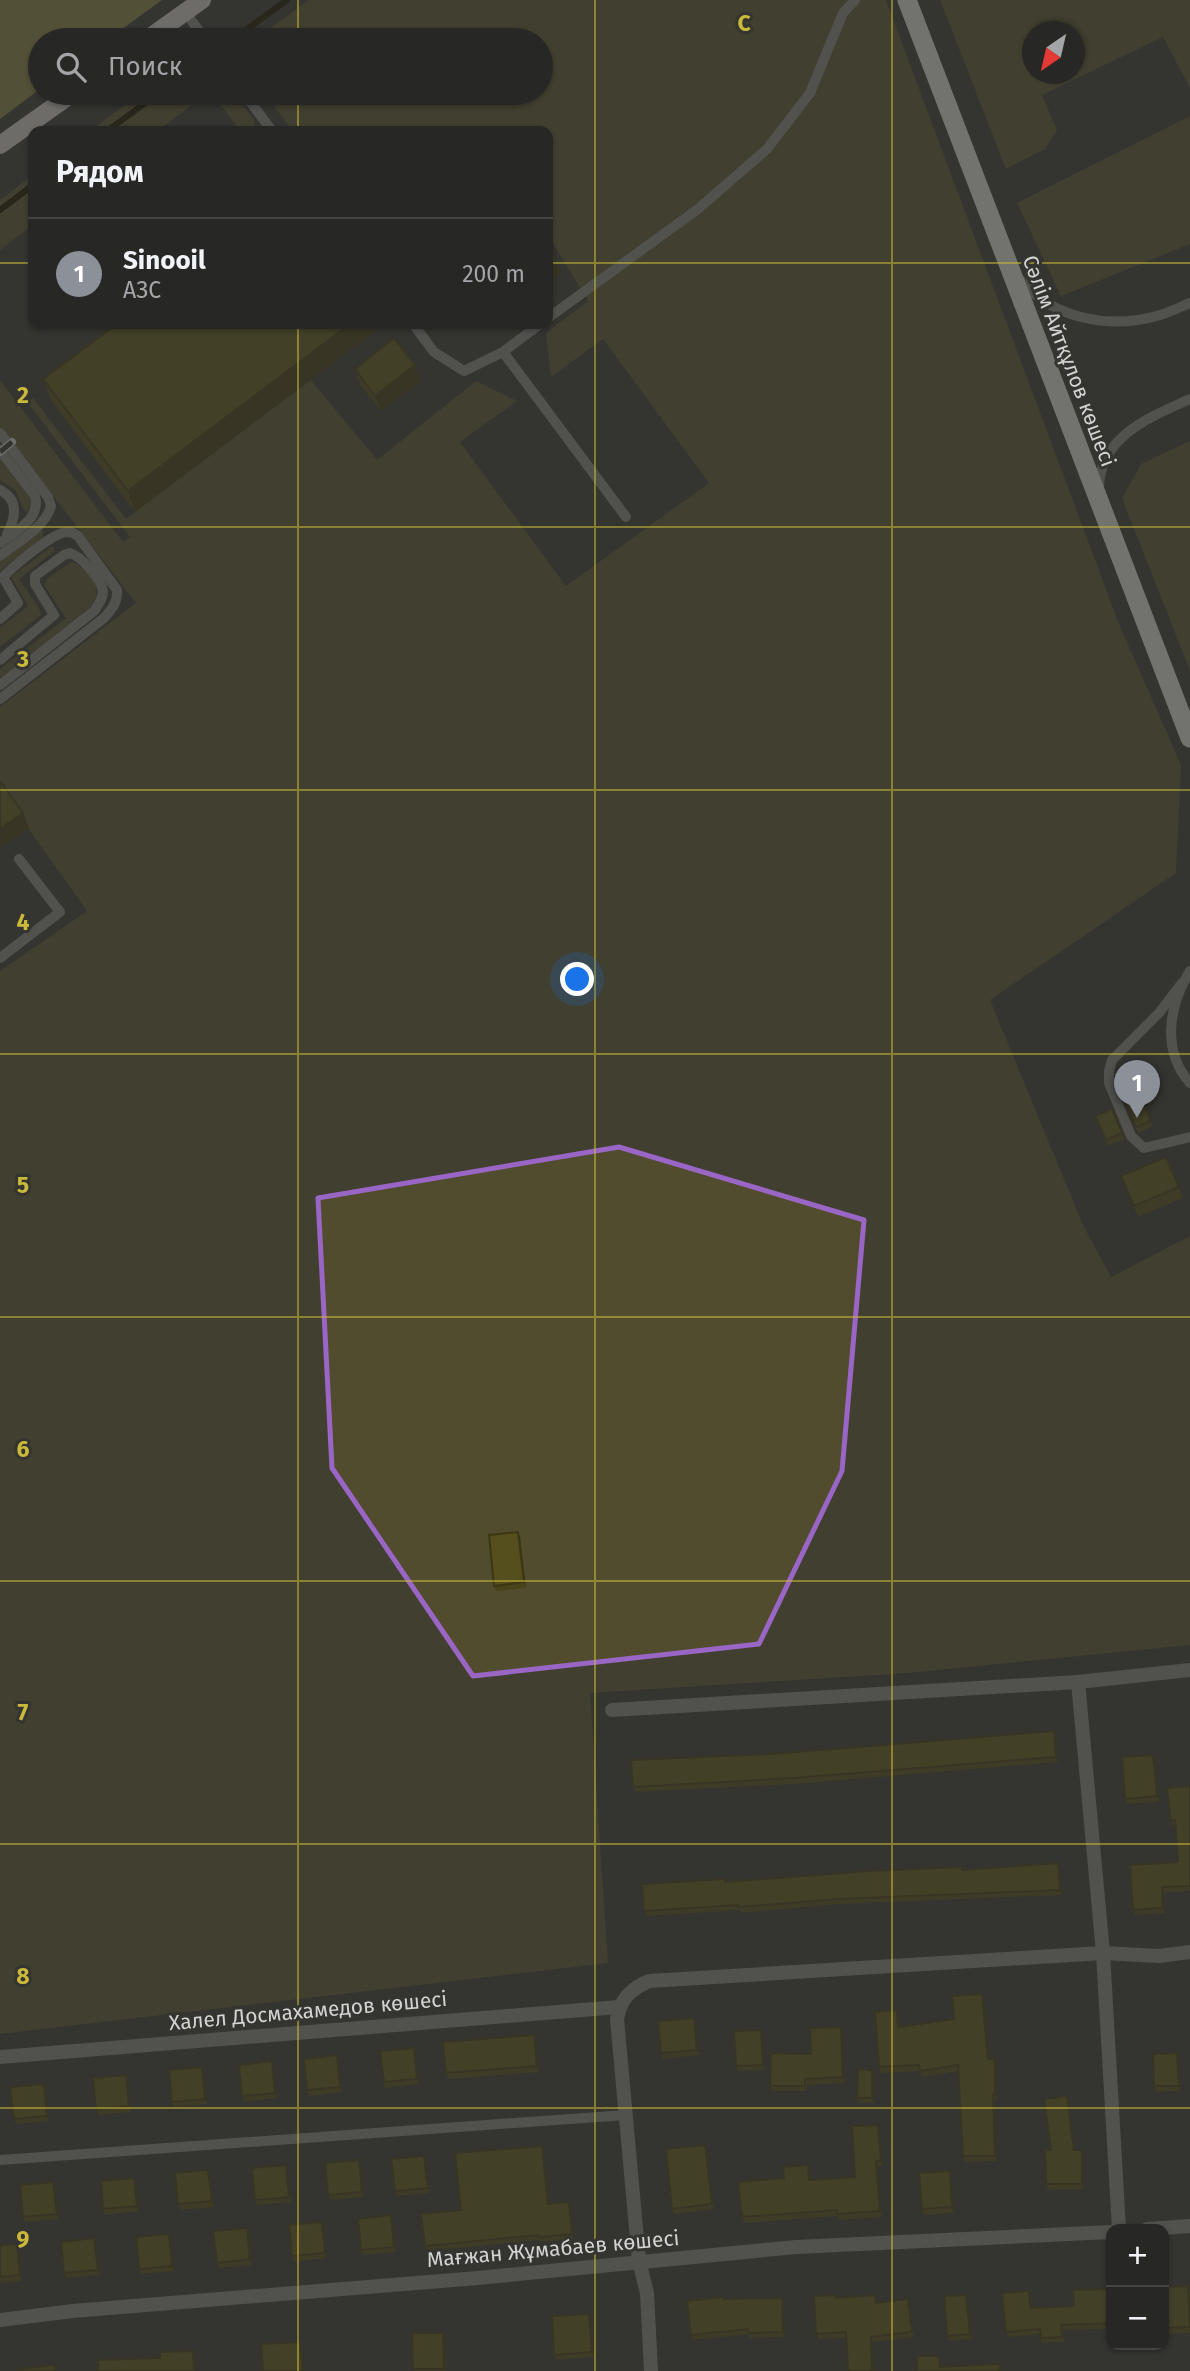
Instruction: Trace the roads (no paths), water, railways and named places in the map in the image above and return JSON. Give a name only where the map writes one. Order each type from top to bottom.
[{"type":"highway","name":"Сәлім Айтқұлов көшесі","points":[[907,0],[1190,738]]},
{"type":"main road","points":[[163,28],[202,0]]},
{"type":"main road","points":[[0,145],[56,105]]},
{"type":"street","points":[[612,1710],[1078,1682],[1190,1670]]},
{"type":"street","points":[[1078,1682],[1103,1953],[1119,2224]]},
{"type":"street","points":[[651,2371],[647,2293],[639,2262],[617,2019],[619,2007],[634,1987],[649,1981],[1103,1953],[1159,1956],[1190,1952]]},
{"type":"street","name":"Халел Досмахамедов көшесі","points":[[0,2057],[619,2007]]},
{"type":"street","points":[[1169,2227],[1190,2226]]},
{"type":"street","name":"Мағжан Жұмабаев көшесі","points":[[0,2320],[73,2311],[478,2278],[796,2247],[1106,2232]]},
{"type":"lane","points":[[553,314],[698,209],[767,149],[810,93],[843,13],[855,0]]},
{"type":"lane","points":[[185,12],[197,28]]},
{"type":"lane","points":[[253,105],[268,126]]},
{"type":"lane","points":[[1004,254],[1031,293],[1070,315],[1121,321],[1158,316],[1190,303]]},
{"type":"lane","points":[[417,329],[434,352],[464,371],[503,352],[533,329]]},
{"type":"lane","points":[[503,352],[626,517]]},
{"type":"lane","points":[[1099,503],[1102,467],[1110,450],[1121,437],[1147,418],[1190,399]]},
{"type":"lane","points":[[0,433],[48,497],[51,506],[46,519],[0,556]]},
{"type":"lane","points":[[0,450],[35,496],[37,505],[37,511],[32,517],[1,542]]},
{"type":"lane","points":[[0,490],[11,497],[15,509],[12,525],[1,542]]},
{"type":"lane","points":[[0,619],[18,603],[3,577],[49,541],[67,532],[73,532],[82,541],[117,590],[115,603],[104,618],[0,699]]},
{"type":"lane","points":[[0,660],[54,615],[34,584],[35,576],[64,555],[70,553],[81,558],[101,584],[102,598],[98,605],[0,685]]},
{"type":"lane","points":[[0,958],[60,912],[19,859]]},
{"type":"lane","points":[[1190,971],[1159,1013],[1112,1060],[1109,1071],[1109,1083],[1131,1136],[1144,1148],[1190,1137]]},
{"type":"lane","points":[[1182,983],[1170,1025],[1172,1050],[1190,1083]]},
{"type":"lane","points":[[0,2160],[626,2115]]},
{"type":"waterway","points":[[248,28],[287,0]]},
{"type":"waterway","points":[[114,126],[143,105]]},
{"type":"waterway","points":[[0,210],[28,189]]},
{"type":"railway","points":[[0,452],[12,442]]},
{"type":"place","name":"Sinooil","points":[[1137,1118]]}]
